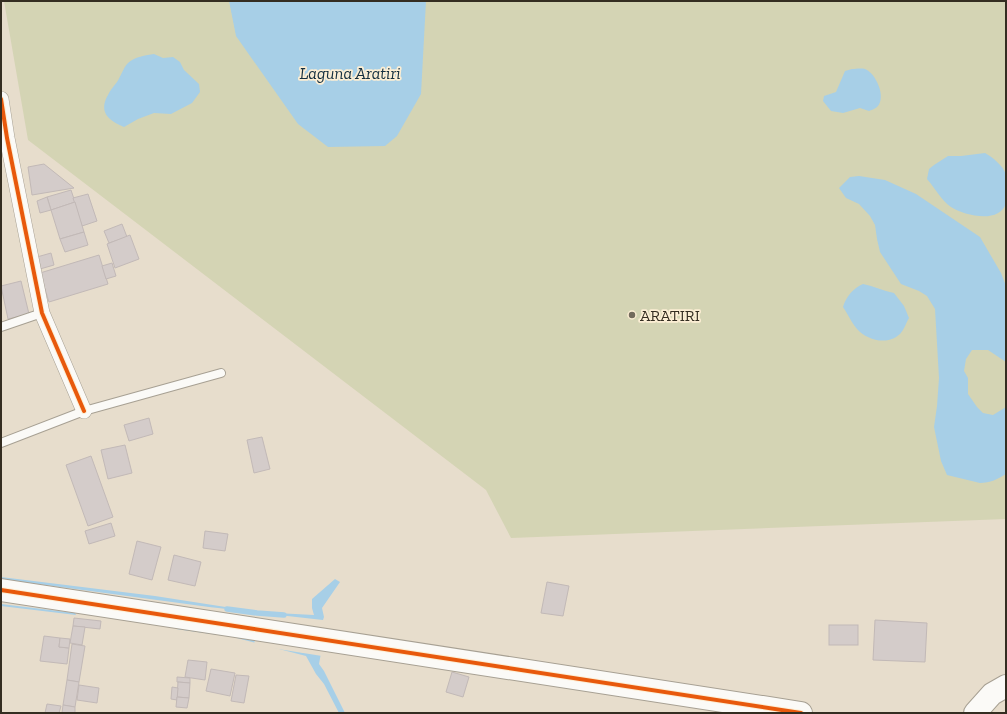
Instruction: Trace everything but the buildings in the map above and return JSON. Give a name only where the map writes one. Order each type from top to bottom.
[{"type":"street","points":[[1,99],[4,137],[42,313],[84,411]]},
{"type":"street","points":[[1,590],[326,640],[756,710],[801,713]]},
{"type":"street","points":[[976,713],[992,694],[1006,686]]},
{"type":"lane","points":[[1,327],[42,313]]},
{"type":"lane","points":[[1,443],[84,411],[221,373]]},
{"type":"green space","name":"ARATIRI","points":[[4,1],[1006,1],[1006,519],[511,538],[486,490],[28,140]]},
{"type":"water","name":"Laguna Aratiri","points":[[229,1],[426,1],[421,94],[397,136],[385,146],[328,147],[298,124],[236,36]]},
{"type":"water","points":[[154,54],[163,58],[173,57],[180,62],[184,70],[199,84],[200,92],[192,103],[171,114],[154,113],[138,119],[124,127],[119,125],[107,115],[104,106],[105,101],[128,63],[137,58]]},
{"type":"water","points":[[852,69],[865,69],[873,75],[879,86],[881,98],[880,103],[876,108],[869,111],[860,108],[843,113],[831,111],[823,101],[824,96],[836,92],[845,71]]},
{"type":"water","points":[[985,153],[1000,165],[1006,175],[1006,203],[1002,210],[997,214],[982,216],[965,213],[951,207],[927,179],[929,169],[948,156]]},
{"type":"water","points":[[859,176],[885,180],[916,194],[980,237],[1001,273],[1006,286],[1006,362],[988,350],[972,350],[966,359],[964,371],[968,378],[968,394],[983,413],[993,415],[1006,407],[1006,474],[997,479],[980,483],[947,475],[941,461],[934,427],[939,378],[935,309],[927,296],[901,284],[880,252],[875,225],[870,216],[859,204],[846,198],[839,188],[850,177]]},
{"type":"water","points":[[863,284],[894,293],[904,306],[909,318],[900,334],[895,338],[883,341],[866,336],[857,329],[843,307],[850,293]]},
{"type":"water","points":[[1,577],[155,596],[257,612],[314,615],[312,599],[335,579],[340,582],[322,608],[324,617],[323,620],[209,607],[1,579]]},
{"type":"water","points":[[1,604],[75,613],[76,615],[1,606]]},
{"type":"water","points":[[177,627],[234,635],[304,653],[321,653],[319,664],[345,713],[339,713],[324,684],[316,674],[306,656],[233,637],[176,629]]},
{"type":"pier","points":[[255,639],[301,650],[303,648],[323,652],[322,656],[259,646],[254,645]]},
{"type":"waterway","points":[[227,609],[284,615]]},
{"type":"cycle path","points":[[1,99],[7,138],[42,313],[84,411]]},
{"type":"cycle path","points":[[1,590],[801,713]]},
{"type":"place","name":"ARATIRI","points":[[632,315]]}]
